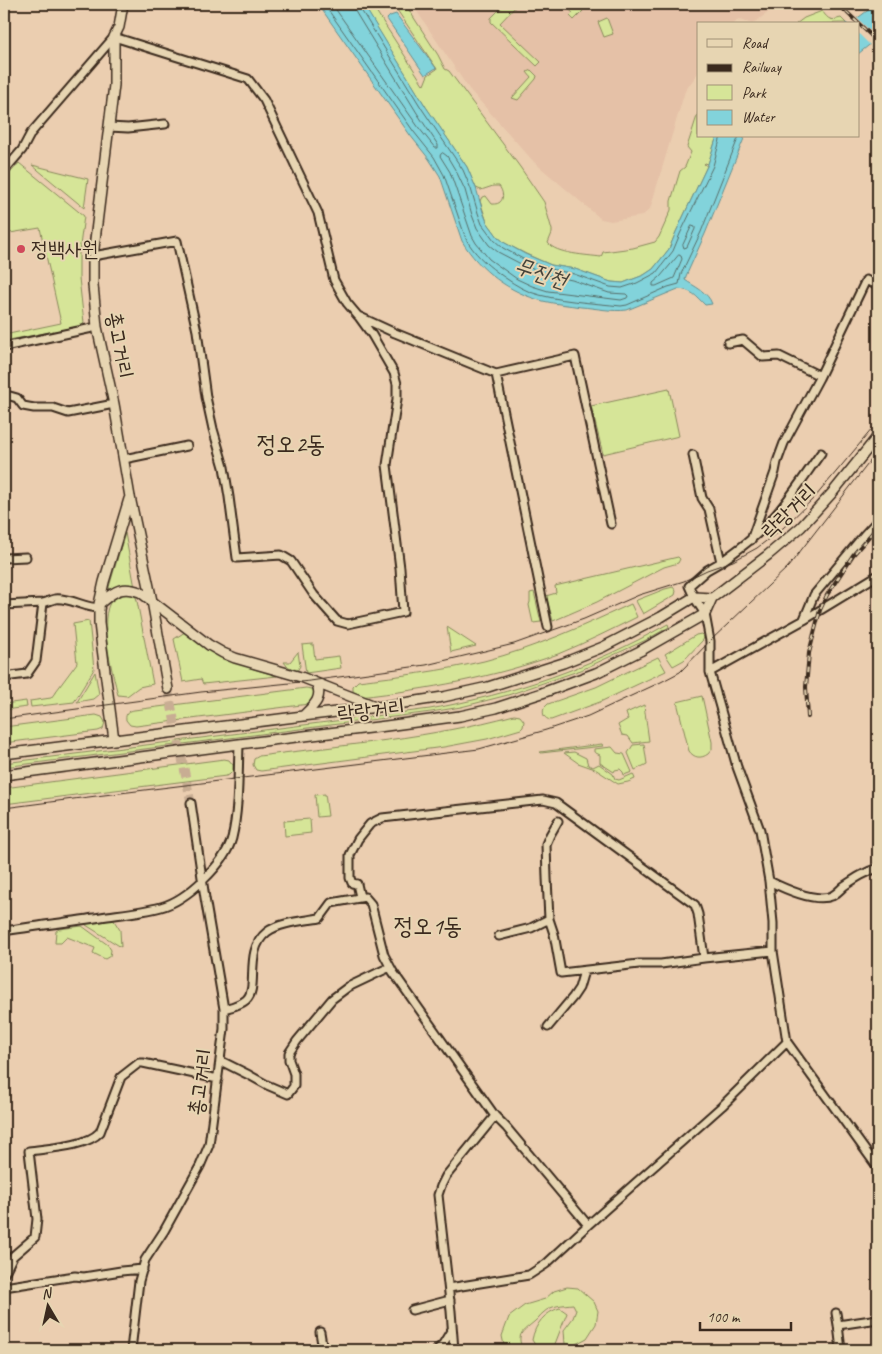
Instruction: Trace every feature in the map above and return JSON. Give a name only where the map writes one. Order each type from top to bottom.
[{"type":"main road","name":"총고거리","points":[[123,4],[119,27],[114,37],[114,85],[93,256],[93,285],[97,327],[114,404],[130,497],[168,689]]},
{"type":"main road","name":"락랑거리","points":[[712,598],[801,527],[833,492],[878,436]]},
{"type":"main road","points":[[114,740],[99,623],[100,606],[104,582],[130,497]]},
{"type":"main road","points":[[100,606],[114,592],[122,589],[126,588],[140,592],[209,645],[223,653],[301,677],[378,707]]},
{"type":"main road","name":"락랑거리","points":[[4,754],[378,707],[443,697],[488,687],[563,663],[602,647],[661,617],[694,597]]},
{"type":"main road","points":[[694,597],[712,598],[706,614]]},
{"type":"main road","name":"락랑거리","points":[[4,775],[460,716],[496,708],[596,673],[706,614]]},
{"type":"main road","points":[[302,716],[315,705],[319,697],[317,684]]},
{"type":"street","points":[[4,171],[22,150],[31,133],[114,37],[248,79],[264,100],[318,213],[334,280],[347,303],[372,335],[394,373],[397,384],[397,399],[387,465],[400,568],[403,612],[348,624],[336,621],[291,561],[281,555],[237,558],[224,467],[206,397],[197,331],[177,241],[93,256]]},
{"type":"street","points":[[109,127],[128,128],[165,124]]},
{"type":"street","points":[[751,540],[784,443],[820,376],[866,280],[878,286]]},
{"type":"street","points":[[358,316],[496,374],[575,356],[611,524]]},
{"type":"street","points":[[4,347],[97,327]]},
{"type":"street","points":[[728,342],[743,340],[763,357],[779,356],[820,376]]},
{"type":"street","points":[[496,374],[548,627]]},
{"type":"street","points":[[4,397],[17,398],[24,406],[53,408],[68,413],[114,404]]},
{"type":"street","points":[[124,459],[187,446]]},
{"type":"street","points":[[821,453],[772,519],[751,540],[707,570],[688,586],[706,614],[710,641],[710,672],[737,767],[760,830],[769,881],[773,923],[773,951],[787,1042],[878,1168]]},
{"type":"street","points":[[693,455],[702,498],[709,509],[721,562]]},
{"type":"street","points":[[804,620],[814,595],[878,520]]},
{"type":"street","points":[[4,558],[26,557]]},
{"type":"street","points":[[710,672],[878,576]]},
{"type":"street","points":[[4,605],[43,603],[56,599],[70,601],[90,608],[100,606]]},
{"type":"street","points":[[4,677],[27,674],[36,660],[43,603]]},
{"type":"street","points":[[4,931],[162,907],[187,894],[214,870],[224,857],[232,840],[235,823],[239,744]]},
{"type":"street","points":[[360,897],[357,884],[352,883],[350,878],[350,855],[358,839],[370,824],[382,818],[544,800],[556,803],[694,906],[698,914],[704,958]]},
{"type":"street","name":"총고거리","points":[[131,1350],[139,1281],[146,1260],[200,1166],[209,1145],[224,1029],[224,1009],[191,803]]},
{"type":"street","points":[[558,821],[546,844],[549,919],[554,934],[561,973],[773,951]]},
{"type":"street","points":[[769,881],[784,889],[821,898],[832,896],[859,875],[878,868]]},
{"type":"street","points":[[224,1009],[247,1000],[252,988],[255,947],[267,932],[284,924],[320,918],[332,903],[365,897],[370,904],[384,954],[390,967],[495,1116],[588,1225]]},
{"type":"street","points":[[500,936],[532,928],[549,919]]},
{"type":"street","points":[[220,1061],[288,1094],[294,1086],[294,1074],[289,1060],[289,1053],[298,1041],[332,999],[348,987],[390,967]]},
{"type":"street","points":[[548,1027],[576,993],[584,971]]},
{"type":"street","points":[[449,1288],[529,1274],[546,1264],[722,1106],[787,1042]]},
{"type":"street","points":[[4,1274],[13,1256],[35,1237],[37,1219],[29,1151],[77,1144],[95,1138],[100,1132],[122,1077],[138,1063],[218,1079]]},
{"type":"street","points":[[454,1350],[438,1195],[440,1186],[446,1176],[495,1116]]},
{"type":"street","points":[[4,1287],[75,1276],[84,1277],[143,1269]]},
{"type":"street","points":[[412,1310],[450,1300]]},
{"type":"street","points":[[836,1313],[841,1350]]},
{"type":"street","points":[[838,1325],[878,1319]]},
{"type":"street","points":[[437,1350],[452,1329]]},
{"type":"street","points":[[320,1332],[323,1350]]},
{"type":"shaded area","points":[[412,4],[780,4],[755,22],[738,19],[736,22],[697,22],[697,74],[685,91],[650,209],[642,216],[611,221],[601,219],[534,162],[469,89]]},
{"type":"green space","points":[[364,4],[375,4],[376,11],[424,85],[428,75],[437,69],[393,4],[405,4],[445,69],[449,71],[544,202],[552,230],[548,243],[558,250],[601,257],[603,252],[633,248],[655,242],[671,210],[671,201],[680,171],[685,167],[691,152],[687,147],[697,116],[697,138],[716,138],[708,164],[704,164],[707,166],[669,249],[653,269],[644,275],[623,283],[611,282],[575,269],[551,265],[505,243],[498,237],[487,222],[480,201],[482,197],[486,196],[492,204],[499,203],[503,195],[501,189],[499,186],[481,190],[476,188],[467,167],[426,107]]},
{"type":"green space","points":[[505,4],[518,4],[500,23],[541,62],[537,66],[491,22],[491,18]]},
{"type":"green space","points":[[565,4],[575,4],[583,11],[574,20],[570,16],[573,13]]},
{"type":"green space","points":[[822,11],[830,19],[841,18],[845,22],[799,22]]},
{"type":"green space","points":[[607,18],[613,34],[604,37],[598,22]]},
{"type":"green space","points":[[531,70],[537,76],[536,79],[518,100],[512,98],[531,77],[527,72]]},
{"type":"green space","points":[[19,163],[84,216],[79,253],[79,278],[84,323],[81,326],[4,341],[4,335],[61,323],[40,228],[4,234],[4,180]]},
{"type":"green space","points":[[32,165],[88,179],[84,208]]},
{"type":"green space","points":[[669,389],[679,436],[603,454],[591,406]]},
{"type":"green space","points":[[125,533],[135,588],[110,590],[109,587]]},
{"type":"green space","points":[[678,557],[680,559],[678,563],[664,567],[597,602],[553,621],[546,596],[556,593],[555,586]]},
{"type":"green space","points":[[673,587],[676,591],[675,595],[643,614],[637,600]]},
{"type":"green space","points":[[534,592],[541,622],[533,623],[529,605],[530,593]]},
{"type":"green space","points":[[126,594],[136,597],[153,684],[139,687],[127,696],[118,695],[106,632],[108,608],[112,600]]},
{"type":"green space","points":[[631,604],[637,617],[558,654],[534,662],[460,682],[360,697],[353,693],[353,686],[358,681],[468,665],[522,650]]},
{"type":"green space","points":[[89,621],[94,669],[74,702],[31,707],[30,701],[51,698],[77,663],[73,624]]},
{"type":"green space","points":[[668,624],[669,627],[646,640],[581,670],[508,695],[461,707],[4,767],[4,763],[430,709],[461,703],[522,687],[581,666],[610,654]]},
{"type":"green space","points":[[447,627],[476,646],[451,652]]},
{"type":"green space","points":[[185,632],[196,641],[228,660],[277,676],[203,684],[201,679],[183,682],[174,639]]},
{"type":"green space","points":[[701,634],[704,637],[703,640],[684,660],[673,666],[665,654],[696,635]]},
{"type":"green space","points":[[313,644],[315,659],[339,656],[341,668],[306,673],[302,645]]},
{"type":"green space","points":[[298,652],[300,666],[297,671],[287,666],[284,662],[290,662]]},
{"type":"green space","points":[[658,657],[666,671],[600,702],[551,720],[544,716],[544,708],[548,704],[596,687]]},
{"type":"green space","points":[[95,672],[99,694],[93,699],[77,702]]},
{"type":"green space","points":[[306,688],[312,689],[316,694],[312,703],[309,704],[136,726],[130,725],[126,720],[128,713],[134,710]]},
{"type":"green space","points":[[702,696],[712,749],[705,756],[698,757],[689,751],[677,702]]},
{"type":"green space","points":[[26,701],[27,707],[4,710],[4,704]]},
{"type":"green space","points":[[644,705],[649,741],[633,743],[628,736],[622,735],[618,725],[628,719],[626,713]]},
{"type":"green space","points":[[96,715],[102,717],[105,722],[103,729],[98,731],[4,743],[4,727]]},
{"type":"green space","points":[[514,715],[520,716],[524,721],[521,729],[487,739],[444,747],[261,771],[256,770],[253,765],[254,759],[259,756],[451,730]]},
{"type":"green space","points":[[602,744],[603,746],[540,752]]},
{"type":"green space","points":[[644,744],[647,764],[635,770],[628,753],[633,745]]},
{"type":"green space","points":[[612,747],[617,753],[624,754],[632,772],[624,775],[620,769],[614,772],[600,763],[600,755],[594,752],[594,749]]},
{"type":"green space","points":[[574,752],[586,758],[588,765],[593,767],[599,764],[613,774],[615,779],[619,780],[633,774],[635,779],[618,784],[595,769],[578,763],[564,753]]},
{"type":"green space","points":[[224,759],[229,760],[233,765],[233,771],[226,776],[4,804],[4,788]]},
{"type":"green space","points":[[325,794],[328,816],[317,817],[315,795]]},
{"type":"green space","points":[[310,819],[311,833],[285,836],[284,821]]},
{"type":"green space","points":[[113,919],[120,930],[121,947],[85,924]]},
{"type":"green space","points":[[82,926],[108,945],[111,950],[110,956],[105,959],[93,953],[95,948],[67,937],[61,943],[55,943],[56,931],[59,929]]},
{"type":"green space","points":[[567,1287],[578,1288],[594,1302],[598,1311],[596,1324],[587,1338],[574,1345],[565,1344],[564,1330],[573,1318],[576,1310],[573,1304],[561,1305],[546,1310],[524,1330],[520,1336],[523,1350],[505,1350],[502,1336],[509,1317],[525,1305],[545,1299],[554,1291]]},
{"type":"green space","points":[[560,1308],[567,1313],[553,1349],[542,1349],[532,1340],[538,1324],[550,1312]]},
{"type":"water","name":"무진천","points":[[318,4],[363,4],[426,107],[467,167],[487,222],[505,243],[551,265],[575,269],[611,282],[623,283],[644,275],[653,269],[669,249],[708,164],[716,138],[744,138],[685,280],[704,293],[712,304],[705,305],[690,292],[678,289],[627,310],[610,310],[548,302],[531,297],[507,286],[486,271],[469,252],[462,241],[440,176]]},
{"type":"water","points":[[878,5],[878,38],[860,52],[860,22],[850,22]]},
{"type":"water","points":[[396,14],[436,68],[425,75],[387,19]]},
{"type":"pier","points":[[856,17],[878,38],[878,41],[872,47],[860,35],[860,22],[845,21]]},
{"type":"tunnel","points":[[168,689],[191,803]]},
{"type":"tram line","points":[[4,719],[201,692],[310,681],[426,665],[514,644],[584,619],[639,595],[684,581],[733,561],[757,548],[783,528],[816,496],[878,422]]},
{"type":"tram line","points":[[4,808],[479,749],[588,716],[680,672],[788,567],[878,451]]},
{"type":"railway","points":[[838,4],[857,22]]},
{"type":"railway","points":[[860,25],[878,42]]},
{"type":"railway","points":[[808,717],[806,687],[809,653],[820,610],[827,595],[853,555],[878,526]]},
{"type":"place","name":"정백사원","points":[[21,249]]},
{"type":"district","name":"정오2동","points":[[291,444]]},
{"type":"district","name":"정오1동","points":[[428,926]]}]
